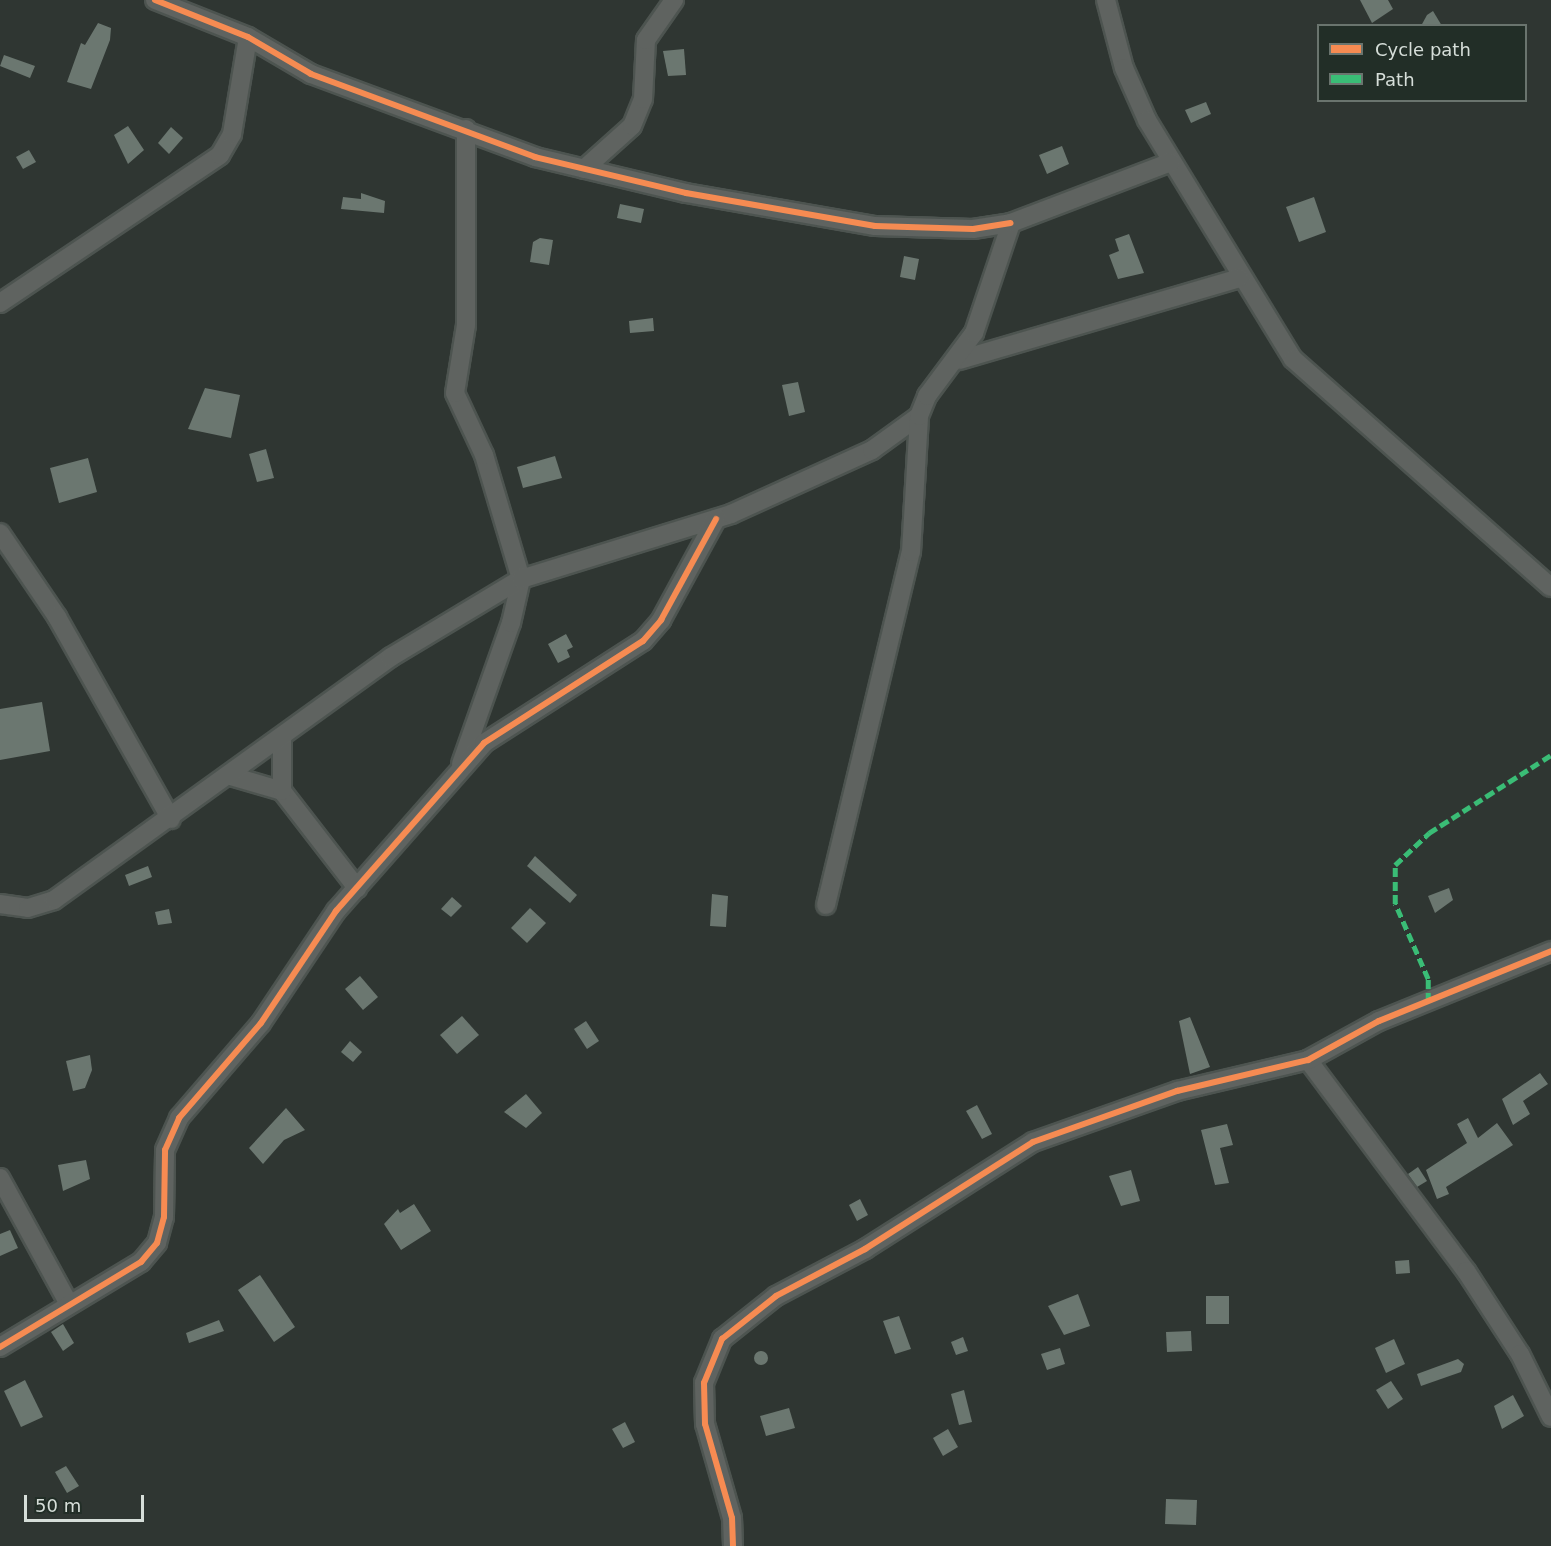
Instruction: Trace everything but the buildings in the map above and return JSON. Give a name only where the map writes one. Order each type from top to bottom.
[{"type":"street","points":[[155,0],[248,37],[311,74],[465,129],[535,157],[584,169],[875,226],[973,229],[1011,223],[1171,162]]},
{"type":"street","points":[[584,169],[632,126],[643,99],[646,40],[674,0]]},
{"type":"street","points":[[1106,0],[1135,97],[1239,279],[1306,375],[1551,587]]},
{"type":"street","points":[[0,303],[220,155],[232,135],[248,37]]},
{"type":"street","points":[[459,769],[511,623],[521,579],[484,455],[455,393],[466,325],[465,129]]},
{"type":"street","points":[[826,905],[912,552],[920,416],[927,396],[959,360],[974,333],[1011,223]]},
{"type":"street","points":[[959,360],[1239,279]]},
{"type":"street","points":[[0,904],[28,908],[54,900],[231,776],[426,633],[521,579],[716,519],[872,450],[920,416]]},
{"type":"street","points":[[0,1347],[141,1262],[157,1243],[164,1217],[165,1150],[179,1118],[261,1023],[357,888],[459,769],[506,726],[643,641],[661,620],[716,519]]},
{"type":"street","points":[[0,533],[57,617],[171,819]]},
{"type":"street","points":[[282,737],[282,792]]},
{"type":"street","points":[[231,776],[282,792],[357,888]]},
{"type":"street","points":[[733,1546],[732,1518],[703,1407],[713,1352],[722,1339],[776,1296],[865,1250],[1033,1142],[1177,1091],[1308,1060],[1379,1021],[1551,951]]},
{"type":"street","points":[[1308,1060],[1466,1271],[1520,1354],[1551,1417]]},
{"type":"street","points":[[3,1191],[69,1304]]},
{"type":"marked path","points":[[1428,1002],[1428,979],[1395,904],[1395,865],[1429,833],[1551,755]]},
{"type":"cycle path","points":[[155,0],[248,37],[311,74],[535,157],[686,193],[875,226],[973,229],[1011,223]]},
{"type":"cycle path","points":[[0,1347],[141,1262],[157,1243],[164,1217],[165,1150],[179,1118],[261,1023],[336,911],[484,743],[643,641],[661,620],[716,519]]},
{"type":"cycle path","points":[[733,1546],[732,1518],[705,1424],[704,1383],[722,1339],[776,1296],[865,1249],[1033,1142],[1177,1091],[1308,1060],[1379,1021],[1551,951]]}]
